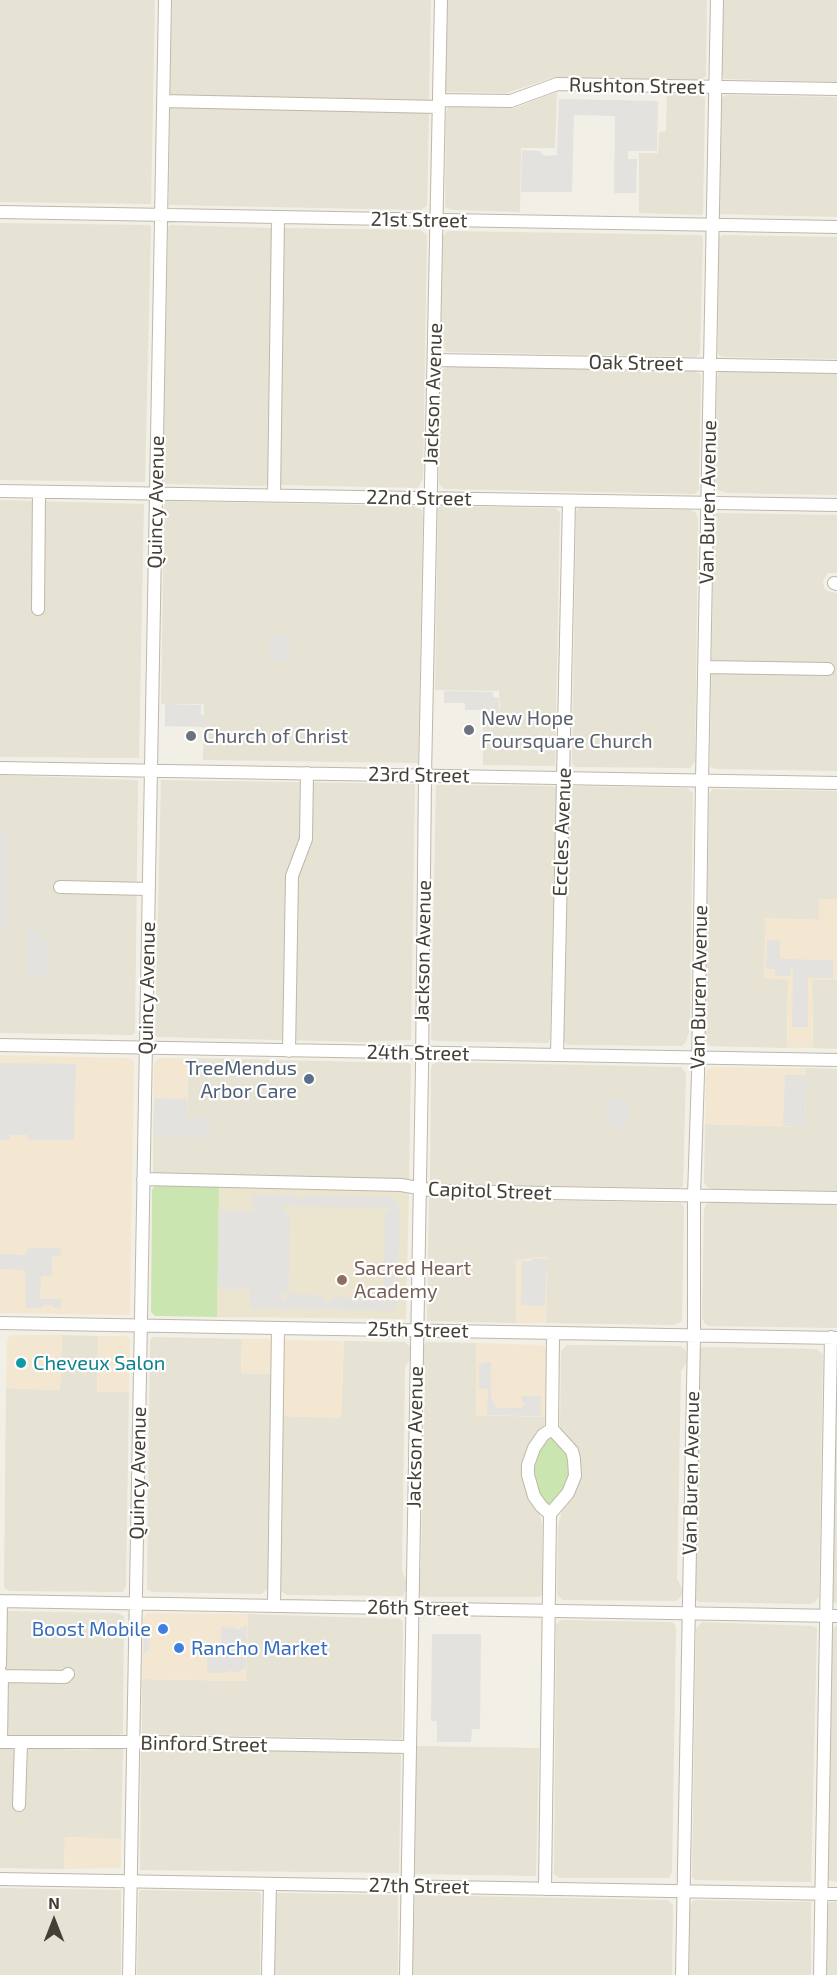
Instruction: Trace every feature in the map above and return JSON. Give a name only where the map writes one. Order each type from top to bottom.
[{"type":"street","name":"Quincy Avenue","points":[[129,1975],[165,0]]},
{"type":"street","name":"Jackson Avenue","points":[[406,1975],[425,775],[441,0]]},
{"type":"street","name":"Van Buren Avenue","points":[[682,1975],[694,1335],[694,1196],[717,0]]},
{"type":"street","name":"Rushton Street","points":[[163,101],[439,104],[511,101],[558,84],[837,89]]},
{"type":"street","name":"21st Street","points":[[0,212],[837,227]]},
{"type":"street","points":[[274,496],[278,217]]},
{"type":"street","name":"Oak Street","points":[[435,360],[837,367]]},
{"type":"street","name":"22nd Street","points":[[0,491],[837,506]]},
{"type":"street","points":[[38,609],[39,492]]},
{"type":"street","name":"Eccles Avenue","points":[[557,1055],[569,501]]},
{"type":"street","points":[[705,667],[828,669]]},
{"type":"street","name":"23rd Street","points":[[0,768],[837,783]]},
{"type":"street","points":[[289,1050],[292,876],[306,839],[307,773]]},
{"type":"street","points":[[60,887],[148,889]]},
{"type":"street","name":"24th Street","points":[[0,1044],[837,1060]]},
{"type":"street","name":"Capitol Street","points":[[143,1179],[401,1185],[436,1191],[837,1198]]},
{"type":"street","name":"25th Street","points":[[0,1323],[834,1338]]},
{"type":"street","points":[[274,1606],[278,1328]]},
{"type":"street","points":[[545,1889],[550,1514],[568,1493],[575,1476],[572,1451],[552,1429],[553,1333]]},
{"type":"street","points":[[820,1975],[832,1616],[834,1338]]},
{"type":"street","points":[[550,1514],[534,1496],[528,1475],[530,1457],[534,1448],[543,1435],[552,1429]]},
{"type":"street","points":[[0,1742],[1,1601]]},
{"type":"street","name":"26th Street","points":[[1,1601],[832,1616]]},
{"type":"street","points":[[1,1671],[65,1677],[68,1674]]},
{"type":"street","name":"Binford Street","points":[[0,1742],[409,1747]]},
{"type":"street","points":[[19,1805],[21,1742]]},
{"type":"street","name":"27th Street","points":[[0,1879],[837,1894]]},
{"type":"street","points":[[268,1975],[270,1884]]},
{"type":"shaded area","points":[[0,0],[155,0],[151,204],[0,202]]},
{"type":"shaded area","points":[[172,0],[431,0],[429,99],[427,101],[170,96]]},
{"type":"shaded area","points":[[447,0],[707,0],[706,76],[701,80],[554,77],[507,93],[447,92],[445,90]]},
{"type":"shaded area","points":[[723,0],[837,0],[837,82],[724,79],[722,75]]},
{"type":"shaded area","points":[[557,92],[555,148],[521,148],[520,212],[452,210],[445,207],[446,112],[449,107],[515,108]]},
{"type":"shaded area","points":[[667,94],[703,94],[705,98],[703,213],[701,215],[639,213],[639,153],[658,153],[659,132],[666,131]]},
{"type":"shaded area","points":[[726,95],[837,97],[837,217],[720,214],[722,98]]},
{"type":"shaded area","points":[[559,99],[658,101],[657,151],[628,151],[628,159],[637,159],[636,193],[614,193],[615,116],[574,115],[572,192],[521,192],[522,150],[540,151],[544,156],[557,155]]},
{"type":"shaded area","points":[[171,106],[428,112],[427,206],[421,210],[169,205]]},
{"type":"shaded area","points":[[0,223],[149,225],[151,227],[145,482],[0,480]]},
{"type":"shaded area","points":[[170,225],[270,228],[273,230],[268,484],[265,486],[163,483],[168,227]]},
{"type":"shaded area","points":[[285,228],[421,230],[427,235],[423,478],[418,488],[279,485],[283,230]]},
{"type":"shaded area","points":[[447,231],[701,235],[703,237],[700,354],[696,357],[447,352],[441,345],[443,237]]},
{"type":"shaded area","points":[[722,235],[837,237],[837,359],[722,357],[718,354],[719,238]]},
{"type":"shaded area","points":[[450,366],[696,371],[701,375],[699,490],[695,494],[444,489],[439,484],[441,374],[443,369]]},
{"type":"shaded area","points":[[722,371],[837,373],[837,495],[728,493],[718,490],[715,484],[717,377]]},
{"type":"shaded area","points":[[0,500],[144,504],[139,758],[0,757]]},
{"type":"shaded area","points":[[166,501],[413,506],[422,510],[418,763],[203,760],[204,704],[161,704],[164,505]]},
{"type":"shaded area","points":[[438,506],[555,508],[560,512],[555,766],[483,765],[483,725],[493,724],[493,709],[500,709],[499,691],[435,690]]},
{"type":"shaded area","points":[[579,508],[691,510],[698,517],[695,761],[690,768],[575,767],[572,765],[576,511]]},
{"type":"shaded area","points":[[714,514],[837,515],[837,573],[828,573],[823,581],[827,591],[837,593],[837,771],[716,769],[710,767]]},
{"type":"shaded area","points":[[270,634],[290,635],[289,662],[270,662]]},
{"type":"shaded area","points":[[444,691],[493,692],[493,697],[499,698],[499,709],[493,709],[493,714],[480,714],[480,710],[465,710],[465,703],[444,703]]},
{"type":"shaded area","points":[[165,704],[201,705],[201,715],[206,715],[205,727],[165,726]]},
{"type":"shaded area","points":[[0,775],[138,780],[135,1033],[132,1035],[0,1033]]},
{"type":"shaded area","points":[[161,780],[415,784],[411,1040],[361,1042],[157,1037],[155,1035]]},
{"type":"shaded area","points":[[436,785],[553,786],[556,788],[550,1039],[548,1043],[434,1041],[431,1039]]},
{"type":"shaded area","points":[[572,786],[687,788],[693,793],[690,1029],[686,1042],[682,1046],[567,1045],[564,1042],[568,788]]},
{"type":"shaded area","points":[[713,789],[837,791],[837,899],[820,899],[819,920],[766,918],[788,979],[787,1048],[710,1046],[707,1043],[705,1034],[709,798]]},
{"type":"shaded area","points":[[0,834],[8,834],[7,927],[0,927]]},
{"type":"shaded area","points":[[819,899],[837,899],[837,980],[812,980],[813,1048],[787,1048],[788,980],[764,978],[765,918],[819,920]]},
{"type":"shaded area","points":[[27,930],[40,930],[40,939],[48,939],[48,977],[27,976]]},
{"type":"shaded area","points":[[767,940],[780,940],[780,959],[833,960],[833,978],[808,978],[808,1027],[792,1027],[793,969],[790,969],[790,976],[775,976],[775,969],[766,969]]},
{"type":"shaded area","points":[[812,980],[837,980],[837,1049],[813,1048]]},
{"type":"shaded area","points":[[0,1055],[128,1058],[134,1061],[130,1315],[0,1313]]},
{"type":"shaded area","points":[[159,1058],[188,1058],[187,1118],[210,1118],[209,1138],[153,1136],[154,1063]]},
{"type":"shaded area","points":[[188,1058],[409,1063],[411,1065],[409,1179],[153,1174],[153,1136],[209,1137],[187,1118]]},
{"type":"shaded area","points":[[437,1062],[681,1067],[686,1074],[683,1186],[679,1188],[430,1184],[431,1068]]},
{"type":"shaded area","points":[[0,1063],[76,1064],[74,1140],[28,1140],[28,1135],[10,1135],[10,1140],[0,1140]]},
{"type":"shaded area","points":[[712,1067],[806,1068],[805,1127],[705,1124],[706,1076],[707,1071]]},
{"type":"shaded area","points":[[806,1068],[837,1069],[837,1191],[712,1189],[707,1187],[704,1182],[705,1124],[805,1127]]},
{"type":"shaded area","points":[[785,1075],[806,1075],[805,1127],[783,1126]]},
{"type":"shaded area","points":[[154,1098],[187,1099],[187,1118],[210,1118],[209,1138],[153,1136]]},
{"type":"shaded area","points":[[613,1098],[628,1101],[628,1124],[623,1125],[622,1131],[613,1130],[612,1124],[605,1123],[606,1110],[613,1109],[606,1102]]},
{"type":"shaded area","points":[[219,1186],[407,1190],[409,1192],[406,1319],[217,1317]]},
{"type":"shaded area","points":[[253,1194],[296,1195],[296,1199],[302,1199],[303,1195],[389,1196],[400,1207],[397,1309],[393,1311],[250,1309],[250,1289],[218,1289],[219,1210],[253,1211]],"holes":[[[284,1206],[391,1208],[391,1211],[385,1212],[384,1293],[390,1294],[389,1301],[384,1302],[383,1296],[358,1296],[358,1302],[352,1302],[350,1297],[332,1297],[331,1301],[326,1302],[324,1295],[286,1294],[286,1300],[282,1300],[282,1292],[289,1292],[290,1214],[284,1213]]]},
{"type":"shaded area","points":[[429,1198],[681,1203],[684,1207],[682,1321],[674,1325],[546,1323],[547,1257],[517,1260],[516,1323],[427,1321]]},
{"type":"shaded area","points":[[711,1202],[837,1204],[837,1328],[709,1326],[705,1324],[702,1318],[704,1209],[706,1204]]},
{"type":"shaded area","points":[[28,1248],[61,1248],[61,1256],[52,1257],[52,1276],[41,1276],[40,1299],[61,1299],[61,1309],[52,1305],[26,1308],[25,1270],[0,1269],[0,1254],[25,1255]]},
{"type":"shaded area","points":[[531,1257],[547,1257],[546,1323],[516,1323],[516,1260],[531,1260]]},
{"type":"shaded area","points":[[547,1259],[545,1306],[521,1305],[522,1261]]},
{"type":"shaded area","points":[[62,1335],[98,1336],[97,1391],[129,1392],[126,1586],[123,1592],[9,1591],[4,1587],[6,1388],[60,1390]]},
{"type":"shaded area","points":[[62,1335],[60,1390],[6,1388],[7,1341],[9,1336]]},
{"type":"shaded area","points":[[98,1336],[126,1336],[130,1339],[129,1392],[97,1392]]},
{"type":"shaded area","points":[[153,1337],[242,1339],[241,1373],[271,1374],[268,1588],[262,1594],[152,1592],[147,1589],[150,1340]]},
{"type":"shaded area","points":[[242,1339],[269,1339],[271,1341],[271,1374],[241,1373]]},
{"type":"shaded area","points":[[284,1340],[344,1341],[341,1418],[283,1416]]},
{"type":"shaded area","points":[[344,1341],[404,1342],[410,1346],[410,1359],[405,1367],[402,1571],[406,1580],[406,1591],[402,1596],[287,1595],[280,1587],[283,1416],[341,1418]]},
{"type":"shaded area","points":[[428,1342],[476,1343],[476,1415],[545,1417],[534,1506],[539,1512],[542,1524],[542,1594],[539,1597],[425,1597],[419,1595],[417,1580],[421,1567],[425,1369],[422,1345]]},
{"type":"shaded area","points":[[476,1343],[545,1347],[547,1351],[545,1417],[476,1415]]},
{"type":"shaded area","points":[[567,1345],[681,1346],[686,1351],[686,1363],[681,1372],[677,1579],[682,1588],[682,1595],[677,1601],[563,1600],[557,1595],[558,1526],[563,1507],[560,1429],[561,1351]]},
{"type":"shaded area","points":[[703,1347],[817,1349],[823,1354],[819,1596],[815,1602],[810,1604],[699,1602],[694,1599],[698,1350]]},
{"type":"shaded area","points":[[837,1350],[837,1604],[832,1601],[834,1354]]},
{"type":"shaded area","points":[[491,1362],[491,1396],[496,1408],[521,1408],[525,1405],[520,1396],[541,1396],[541,1416],[487,1415],[488,1389],[479,1388],[479,1365]]},
{"type":"shaded area","points":[[7,1611],[117,1613],[124,1616],[123,1734],[76,1739],[7,1737],[5,1672]]},
{"type":"shaded area","points":[[148,1613],[248,1614],[246,1681],[142,1679],[143,1618]]},
{"type":"shaded area","points":[[248,1614],[401,1619],[403,1624],[402,1737],[400,1739],[142,1734],[142,1679],[246,1681]]},
{"type":"shaded area","points":[[562,1620],[672,1622],[676,1626],[672,1872],[669,1878],[559,1878],[554,1874],[556,1625]]},
{"type":"shaded area","points":[[702,1622],[817,1628],[811,1882],[695,1880],[692,1877],[696,1629]]},
{"type":"shaded area","points":[[247,1625],[246,1668],[236,1673],[229,1670],[229,1673],[223,1671],[223,1673],[207,1673],[207,1653],[221,1653],[221,1626],[229,1629],[229,1626],[238,1630]]},
{"type":"shaded area","points":[[837,1625],[837,1882],[828,1880],[832,1630]]},
{"type":"shaded area","points":[[148,1626],[150,1628],[149,1649],[143,1656],[144,1631]]},
{"type":"shaded area","points":[[432,1634],[481,1634],[480,1729],[472,1729],[471,1742],[437,1742],[437,1721],[431,1721]]},
{"type":"shaded area","points":[[100,1746],[123,1747],[121,1839],[65,1837],[64,1869],[0,1868],[0,1748],[88,1750]]},
{"type":"shaded area","points":[[416,1746],[539,1748],[536,1876],[415,1874]]},
{"type":"shaded area","points":[[143,1748],[399,1753],[401,1755],[399,1873],[140,1870],[141,1750]]},
{"type":"shaded area","points":[[65,1837],[121,1839],[121,1868],[64,1869]]},
{"type":"shaded area","points":[[0,1888],[121,1890],[121,1975],[0,1975]]},
{"type":"shaded area","points":[[140,1890],[259,1892],[261,1894],[260,1975],[137,1975]]},
{"type":"shaded area","points":[[277,1893],[398,1895],[398,1975],[274,1975]]},
{"type":"shaded area","points":[[415,1895],[668,1900],[673,1905],[672,1975],[412,1975]]},
{"type":"shaded area","points":[[693,1901],[811,1902],[811,1975],[689,1975],[690,1906]]},
{"type":"shaded area","points":[[837,1902],[837,1975],[826,1975],[827,1904]]},
{"type":"green space","points":[[155,1185],[219,1186],[217,1317],[155,1316],[151,1312],[152,1190]]},
{"type":"green space","points":[[552,1435],[568,1452],[569,1483],[549,1507],[545,1505],[534,1484],[533,1460],[546,1439]]},
{"type":"place","name":"New Hope Foursquare Church","points":[[469,730]]},
{"type":"place","name":"Church of Christ","points":[[191,736]]},
{"type":"place","name":"TreeMendus Arbor Care","points":[[309,1079]]},
{"type":"place","name":"Sacred Heart Academy","points":[[342,1280]]},
{"type":"place","name":"Cheveux Salon","points":[[21,1363]]},
{"type":"place","name":"Boost Mobile","points":[[163,1629]]},
{"type":"place","name":"Rancho Market","points":[[179,1648]]}]
